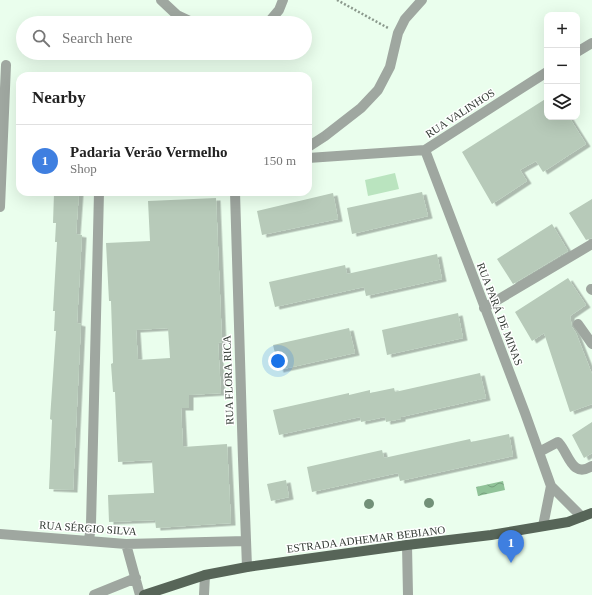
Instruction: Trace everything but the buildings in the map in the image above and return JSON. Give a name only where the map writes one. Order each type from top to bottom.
[{"type":"main road","name":"ESTRADA ADHEMAR BEBIANO","points":[[144,595],[205,575],[247,567],[407,545],[489,536],[568,522],[592,512]]},
{"type":"street","points":[[161,0],[179,16]]},
{"type":"street","points":[[274,16],[279,10],[283,0]]},
{"type":"street","points":[[312,144],[361,108],[378,90],[390,67],[398,33],[405,19],[422,0]]},
{"type":"street","points":[[580,50],[592,43]]},
{"type":"street","points":[[0,207],[6,65]]},
{"type":"street","name":"RUA VALINHOS","points":[[312,158],[425,150],[544,74]]},
{"type":"street","name":"RUA PARÁ DE MINAS","points":[[425,150],[551,486],[582,517]]},
{"type":"street","points":[[90,541],[99,196]]},
{"type":"street","name":"RUA FLORA RICA","points":[[235,196],[247,567]]},
{"type":"street","points":[[484,308],[592,244]]},
{"type":"street","points":[[578,324],[592,344]]},
{"type":"street","points":[[539,452],[558,442],[574,468],[581,470],[592,466]]},
{"type":"street","points":[[543,526],[551,486]]},
{"type":"street","name":"RUA SÉRGIO SILVA","points":[[0,534],[126,544],[246,540]]},
{"type":"street","points":[[126,544],[140,595]]},
{"type":"street","points":[[407,545],[408,595]]},
{"type":"street","points":[[204,595],[205,575]]},
{"type":"street","points":[[94,595],[136,578]]},
{"type":"path","points":[[337,0],[398,33]]},
{"type":"shaded area","points":[[395,173],[399,189],[368,196],[365,180]]},
{"type":"water","points":[[503,481],[505,490],[478,496],[476,487]]},
{"type":"place","name":"Padaria Verão Vermelho","points":[[511,563]]}]
